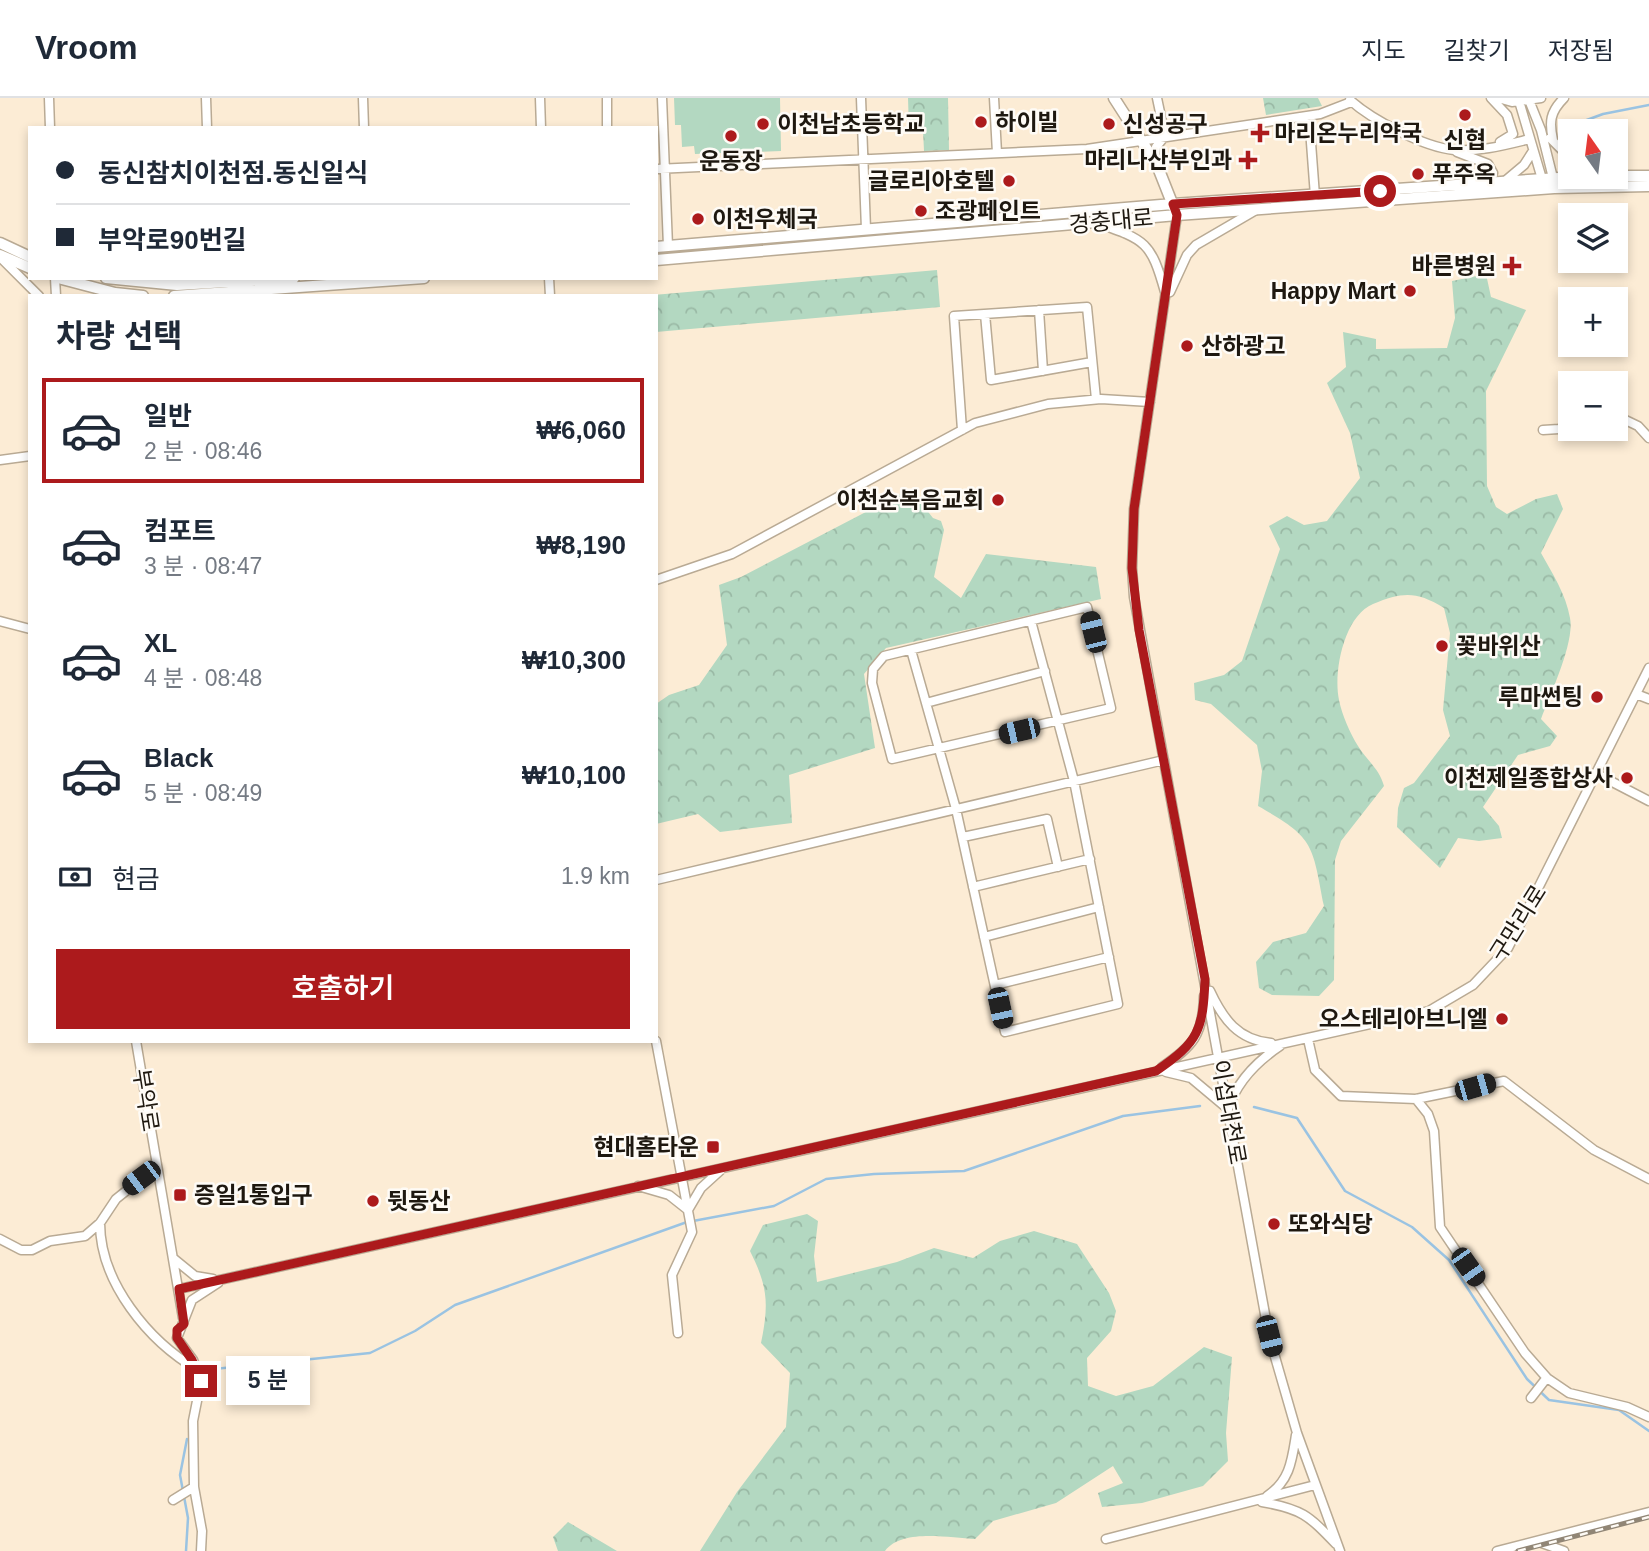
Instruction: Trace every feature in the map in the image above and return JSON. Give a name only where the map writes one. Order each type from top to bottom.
[{"type":"main road","name":"이섭대천로","points":[[1114,98],[1154,162],[1177,215]]},
{"type":"main road","points":[[1628,176],[1649,176]]},
{"type":"main road","name":"경충대로","points":[[658,247],[1173,204],[1505,181],[1649,186]]},
{"type":"main road","name":"경충대로","points":[[658,260],[1256,210],[1558,181]]},
{"type":"main road","points":[[0,243],[28,256]]},
{"type":"main road","points":[[0,256],[28,267]]},
{"type":"main road","points":[[64,280],[124,294]]},
{"type":"main road","points":[[120,280],[147,284],[239,280]]},
{"type":"main road","points":[[202,294],[396,280]]},
{"type":"street","points":[[49,98],[50,126]]},
{"type":"street","points":[[206,98],[207,126]]},
{"type":"street","points":[[363,98],[364,126]]},
{"type":"street","points":[[540,98],[541,126]]},
{"type":"street","points":[[607,98],[607,126]]},
{"type":"street","points":[[662,98],[661,169],[668,246]]},
{"type":"street","points":[[861,98],[866,229]]},
{"type":"street","points":[[994,98],[997,153]]},
{"type":"street","points":[[1157,98],[1165,136]]},
{"type":"street","points":[[1491,98],[1507,115]]},
{"type":"street","points":[[1498,98],[1520,101],[1542,132],[1558,145]]},
{"type":"street","points":[[1489,148],[1513,134],[1507,105],[1541,98]]},
{"type":"street","points":[[1553,140],[1549,125],[1553,110],[1564,98]]},
{"type":"street","points":[[661,169],[1087,149],[1310,116],[1350,100],[1382,122],[1488,164],[1493,173],[1489,183]]},
{"type":"street","points":[[1520,101],[1533,151],[1548,183]]},
{"type":"street","points":[[1310,116],[1315,196]]},
{"type":"street","points":[[1542,132],[1548,183]]},
{"type":"street","points":[[1154,162],[1156,147],[1165,136]]},
{"type":"street","points":[[1451,150],[1489,148],[1530,139]]},
{"type":"street","points":[[1505,181],[1524,165],[1533,151]]},
{"type":"street","points":[[658,210],[666,210]]},
{"type":"street","points":[[1167,298],[1187,255],[1196,245],[1256,210]]},
{"type":"street","name":"이섭대천로","points":[[1177,215],[1167,298],[1134,509],[1132,568],[1139,630],[1205,979],[1264,1314],[1297,1433],[1339,1549]]},
{"type":"street","points":[[1097,223],[1133,237],[1150,249],[1167,298]]},
{"type":"street","points":[[0,256],[36,294]]},
{"type":"street","points":[[962,430],[954,317],[1087,307],[1096,400]]},
{"type":"street","points":[[1039,310],[1043,370]]},
{"type":"street","points":[[985,314],[991,380],[1092,362]]},
{"type":"street","points":[[658,579],[732,554],[975,423],[1048,404],[1096,400],[1150,402]]},
{"type":"street","points":[[1628,421],[1638,426],[1649,438]]},
{"type":"street","points":[[1544,430],[1558,429]]},
{"type":"street","points":[[0,460],[28,456]]},
{"type":"street","points":[[1087,607],[1111,708],[892,759],[872,684],[873,669],[884,656],[1031,621],[1087,607]]},
{"type":"street","points":[[0,621],[28,628]]},
{"type":"street","points":[[911,650],[957,809],[1005,1032],[1118,1004],[1074,781],[1031,621]]},
{"type":"street","name":"구만리로","points":[[179,1289],[727,1164],[1429,1011],[1473,985],[1501,958],[1521,929],[1649,668]]},
{"type":"street","points":[[926,703],[1045,671]]},
{"type":"street","points":[[1636,694],[1649,699]]},
{"type":"street","points":[[658,880],[1164,760]]},
{"type":"street","points":[[1597,774],[1649,801]]},
{"type":"street","points":[[963,837],[1047,819],[1058,867]]},
{"type":"street","points":[[974,887],[1090,859]]},
{"type":"street","points":[[984,937],[1099,907]]},
{"type":"street","points":[[995,985],[1109,957]]},
{"type":"street","points":[[1205,979],[1221,1015],[1233,1028],[1260,1042],[1283,1044]]},
{"type":"street","points":[[1156,1071],[1179,1055],[1199,1033],[1203,1020],[1205,979]]},
{"type":"street","points":[[1308,1039],[1315,1070],[1341,1096],[1416,1099],[1504,1082],[1594,1150],[1649,1179]]},
{"type":"street","name":"부악로","points":[[136,1043],[184,1324],[177,1330],[177,1338],[198,1370]]},
{"type":"street","points":[[656,1043],[692,1231],[672,1275],[678,1333]]},
{"type":"street","points":[[1156,1071],[1191,1078],[1228,1109],[1240,1083],[1250,1070],[1283,1044]]},
{"type":"street","points":[[1416,1099],[1428,1114],[1434,1131],[1440,1227],[1525,1353],[1547,1378],[1569,1393],[1627,1407],[1649,1417]]},
{"type":"street","points":[[688,1210],[701,1188],[727,1164]]},
{"type":"street","points":[[0,1239],[22,1250],[32,1250],[50,1241],[85,1236],[100,1223],[116,1199],[156,1167]]},
{"type":"street","points":[[634,1185],[656,1189],[688,1210]]},
{"type":"street","points":[[100,1223],[104,1257],[119,1291],[164,1345],[177,1358],[198,1370],[200,1392],[192,1421],[194,1487],[202,1531],[201,1551]]},
{"type":"street","points":[[173,1258],[195,1276],[226,1278]]},
{"type":"street","points":[[184,1324],[192,1300],[226,1278]]},
{"type":"street","points":[[1531,1398],[1545,1380]]},
{"type":"street","points":[[1259,1502],[1277,1489],[1288,1474],[1297,1433]]},
{"type":"street","points":[[1106,1539],[1259,1502],[1315,1485]]},
{"type":"street","points":[[173,1500],[194,1487]]},
{"type":"street","points":[[1259,1502],[1296,1509],[1307,1516],[1339,1549]]},
{"type":"street","points":[[1497,1551],[1649,1512]]},
{"type":"street","points":[[1539,1542],[1564,1551]]},
{"type":"green space","name":"운동장","points":[[674,98],[780,98],[781,151],[695,154],[694,146],[682,147],[681,125],[675,125]]},
{"type":"green space","points":[[908,98],[948,98],[949,150],[924,151],[923,130],[909,130]]},
{"type":"green space","points":[[1263,98],[1318,98],[1322,106],[1266,115]]},
{"type":"green space","points":[[937,270],[940,307],[658,332],[658,295]]},
{"type":"green space","points":[[1486,274],[1491,297],[1526,310],[1486,391],[1487,486],[1496,507],[1507,514],[1536,499],[1557,494],[1563,509],[1541,553],[1562,592],[1571,628],[1565,654],[1541,719],[1557,736],[1550,746],[1518,755],[1483,807],[1499,826],[1502,838],[1479,841],[1458,838],[1440,868],[1397,827],[1398,808],[1404,788],[1414,783],[1450,736],[1443,710],[1450,633],[1444,608],[1409,595],[1384,600],[1363,610],[1348,632],[1339,660],[1340,706],[1355,741],[1379,774],[1384,786],[1341,841],[1335,860],[1334,980],[1319,996],[1272,995],[1259,988],[1256,962],[1273,942],[1306,933],[1324,906],[1317,869],[1301,835],[1258,806],[1262,771],[1257,745],[1211,704],[1195,700],[1194,683],[1224,675],[1242,661],[1280,549],[1269,526],[1287,516],[1304,525],[1327,521],[1360,478],[1350,433],[1327,383],[1346,367],[1343,332],[1376,339],[1376,349],[1447,348],[1455,318],[1452,281]]},
{"type":"green space","points":[[910,489],[933,518],[941,521],[944,530],[934,577],[961,598],[986,554],[1096,567],[1101,599],[886,648],[864,674],[875,748],[789,775],[792,823],[720,832],[698,814],[658,824],[658,703],[669,695],[699,685],[727,645],[719,585],[741,577]]},
{"type":"green space","points":[[807,1214],[818,1221],[814,1256],[817,1282],[897,1262],[934,1248],[973,1258],[1000,1241],[1034,1231],[1077,1244],[1109,1293],[1116,1311],[1111,1331],[1087,1358],[1088,1386],[1116,1396],[1153,1386],[1204,1347],[1232,1357],[1226,1433],[1228,1461],[1203,1486],[1142,1503],[1102,1507],[1098,1493],[1123,1483],[1113,1466],[1056,1503],[993,1521],[975,1539],[914,1537],[903,1539],[885,1551],[700,1551],[737,1492],[786,1427],[790,1373],[761,1343],[766,1306],[764,1286],[750,1251],[763,1225]]},
{"type":"green space","points":[[568,1522],[617,1551],[558,1551],[553,1537]]},
{"type":"waterway","points":[[1589,119],[1649,105]]},
{"type":"waterway","points":[[693,1221],[774,1206],[826,1179],[874,1174],[964,1171],[1123,1116],[1200,1106]]},
{"type":"waterway","points":[[1254,1107],[1297,1118],[1345,1191],[1412,1227],[1449,1260],[1527,1379],[1549,1400],[1619,1410],[1649,1431]]},
{"type":"waterway","points":[[214,1369],[370,1353],[415,1331],[455,1305],[687,1222]]},
{"type":"waterway","points":[[186,1551],[188,1518],[180,1475],[187,1439]]},
{"type":"railway","points":[[1518,1551],[1649,1517]]},
{"type":"place","name":"신협","points":[[1465,115]]},
{"type":"place","name":"하이빌","points":[[981,122]]},
{"type":"place","name":"이천남초등학교","points":[[763,124]]},
{"type":"place","name":"신성공구","points":[[1109,124]]},
{"type":"place","name":"마리온누리약국","points":[[1260,133]]},
{"type":"place","name":"운동장","points":[[731,136]]},
{"type":"place","name":"마리나산부인과","points":[[1248,160]]},
{"type":"place","name":"푸주옥","points":[[1418,174]]},
{"type":"place","name":"글로리아호텔","points":[[1009,181]]},
{"type":"place","name":"조광페인트","points":[[921,211]]},
{"type":"place","name":"이천우체국","points":[[698,219]]},
{"type":"place","name":"바른병원","points":[[1512,266]]},
{"type":"place","name":"Happy Mart","points":[[1410,291]]},
{"type":"place","name":"산하광고","points":[[1187,346]]},
{"type":"place","name":"이천순복음교회","points":[[998,500]]},
{"type":"place","name":"꽃바위산","points":[[1442,646]]},
{"type":"place","name":"루마썬팅","points":[[1597,697]]},
{"type":"place","name":"이천제일종합상사","points":[[1627,778]]},
{"type":"place","name":"오스테리아브니엘","points":[[1502,1019]]},
{"type":"place","name":"현대홈타운","points":[[713,1147]]},
{"type":"place","name":"증일1통입구","points":[[180,1195]]},
{"type":"place","name":"뒷동산","points":[[373,1201]]},
{"type":"place","name":"또와식당","points":[[1274,1224]]},
{"type":"route","points":[[201,1381],[198,1370],[177,1338],[177,1330],[184,1324],[179,1289],[1156,1071],[1191,1044],[1199,1033],[1203,1020],[1205,979],[1139,630],[1132,568],[1134,509],[1167,298],[1177,215],[1173,204],[1380,191]]}]
